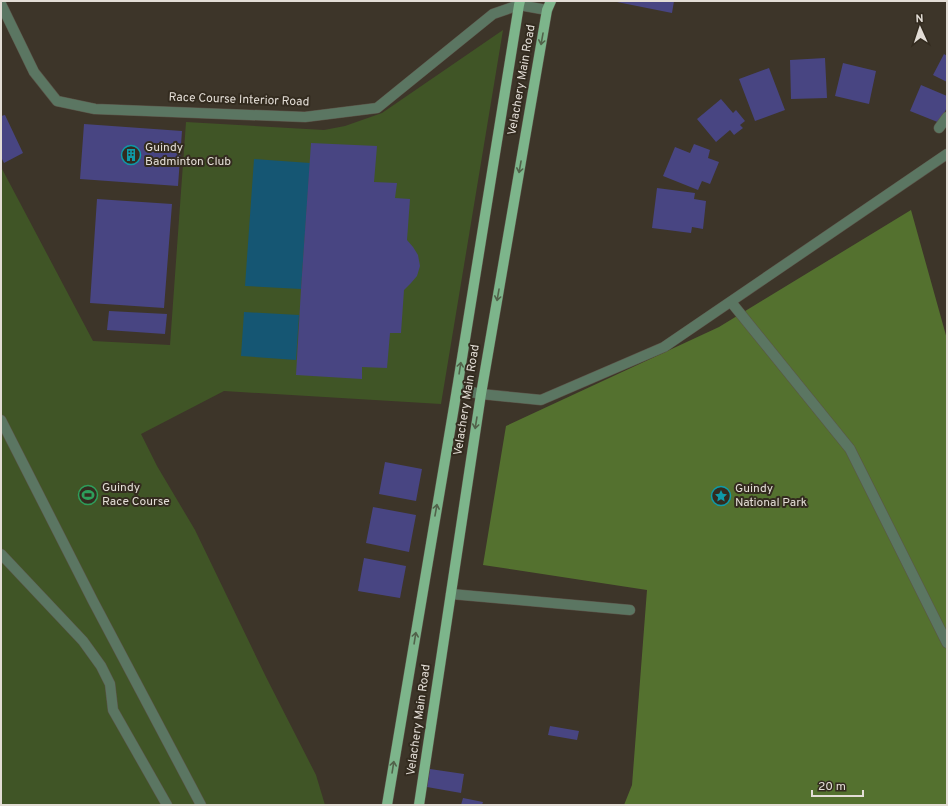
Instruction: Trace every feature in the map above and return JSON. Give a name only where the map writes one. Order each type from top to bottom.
[{"type":"main road","name":"Velachery Main Road","points":[[387,805],[457,389],[519,3]]},
{"type":"main road","name":"Velachery Main Road","points":[[419,805],[481,394],[549,6]]},
{"type":"street","name":"Race Course Interior Road","points":[[1,4],[34,72],[57,101],[95,109],[305,117],[377,108],[493,14],[519,3],[549,6]]},
{"type":"street","points":[[939,128],[947,117]]},
{"type":"street","points":[[457,389],[481,394],[541,400],[664,347],[947,154]]},
{"type":"street","points":[[731,302],[850,449],[947,643]]},
{"type":"street","points":[[1,420],[93,601],[201,805]]},
{"type":"street","points":[[1,554],[83,641],[101,666],[110,684],[113,710],[166,805]]},
{"type":"street","points":[[450,594],[630,610]]},
{"type":"green space","points":[[503,30],[441,404],[224,391],[141,434],[157,466],[195,530],[266,677],[316,775],[325,805],[1,805],[1,167],[93,341],[170,345],[186,122],[324,130],[345,126],[382,113]]},
{"type":"green space","name":"Guindy National Park","points":[[911,210],[947,339],[947,805],[624,805],[632,785],[647,590],[483,565],[506,426],[719,327]]},
{"type":"water","points":[[254,159],[310,163],[301,289],[245,286]]},
{"type":"water","points":[[244,312],[299,315],[296,360],[241,356]]},
{"type":"building","points":[[617,1],[674,1],[672,13]]},
{"type":"building","points":[[944,54],[947,56],[947,82],[933,75]]},
{"type":"building","points":[[825,58],[827,98],[791,99],[790,60]]},
{"type":"building","points":[[843,63],[876,71],[869,104],[835,96]]},
{"type":"building","points":[[769,68],[785,110],[755,121],[739,79]]},
{"type":"building","points":[[921,85],[947,96],[947,107],[940,123],[910,111]]},
{"type":"building","points":[[721,99],[733,113],[736,110],[745,121],[740,125],[743,128],[734,135],[730,130],[716,142],[697,119]]},
{"type":"building","points":[[5,115],[23,153],[4,163],[1,157],[1,116]]},
{"type":"building","name":"Guindy Badminton Club","points":[[84,124],[182,131],[178,186],[80,179]]},
{"type":"building","points":[[311,143],[377,146],[374,182],[397,183],[395,198],[410,199],[407,240],[418,255],[420,266],[417,276],[404,290],[401,333],[390,333],[387,368],[362,367],[362,379],[296,375]]},
{"type":"building","points":[[694,144],[710,150],[708,158],[719,162],[710,184],[702,181],[698,190],[663,176],[675,147],[690,153]]},
{"type":"building","points":[[657,188],[695,193],[694,199],[706,201],[703,229],[692,227],[691,233],[652,228]]},
{"type":"building","points":[[97,199],[172,204],[164,308],[90,303]]},
{"type":"building","points":[[109,311],[167,314],[165,334],[107,330]]},
{"type":"building","points":[[385,462],[422,469],[416,501],[379,494]]},
{"type":"building","points":[[373,507],[416,515],[409,552],[366,543]]},
{"type":"building","points":[[364,558],[406,566],[400,598],[358,591]]},
{"type":"building","points":[[550,726],[579,731],[577,740],[548,735]]},
{"type":"building","points":[[430,769],[464,774],[461,793],[427,787]]},
{"type":"building","points":[[463,798],[483,802],[482,805],[461,805]]},
{"type":"place","name":"Guindy Badminton Club","points":[[131,155]]},
{"type":"place","name":"Guindy Race Course","points":[[88,495]]},
{"type":"place","name":"Guindy National Park","points":[[721,496]]}]
